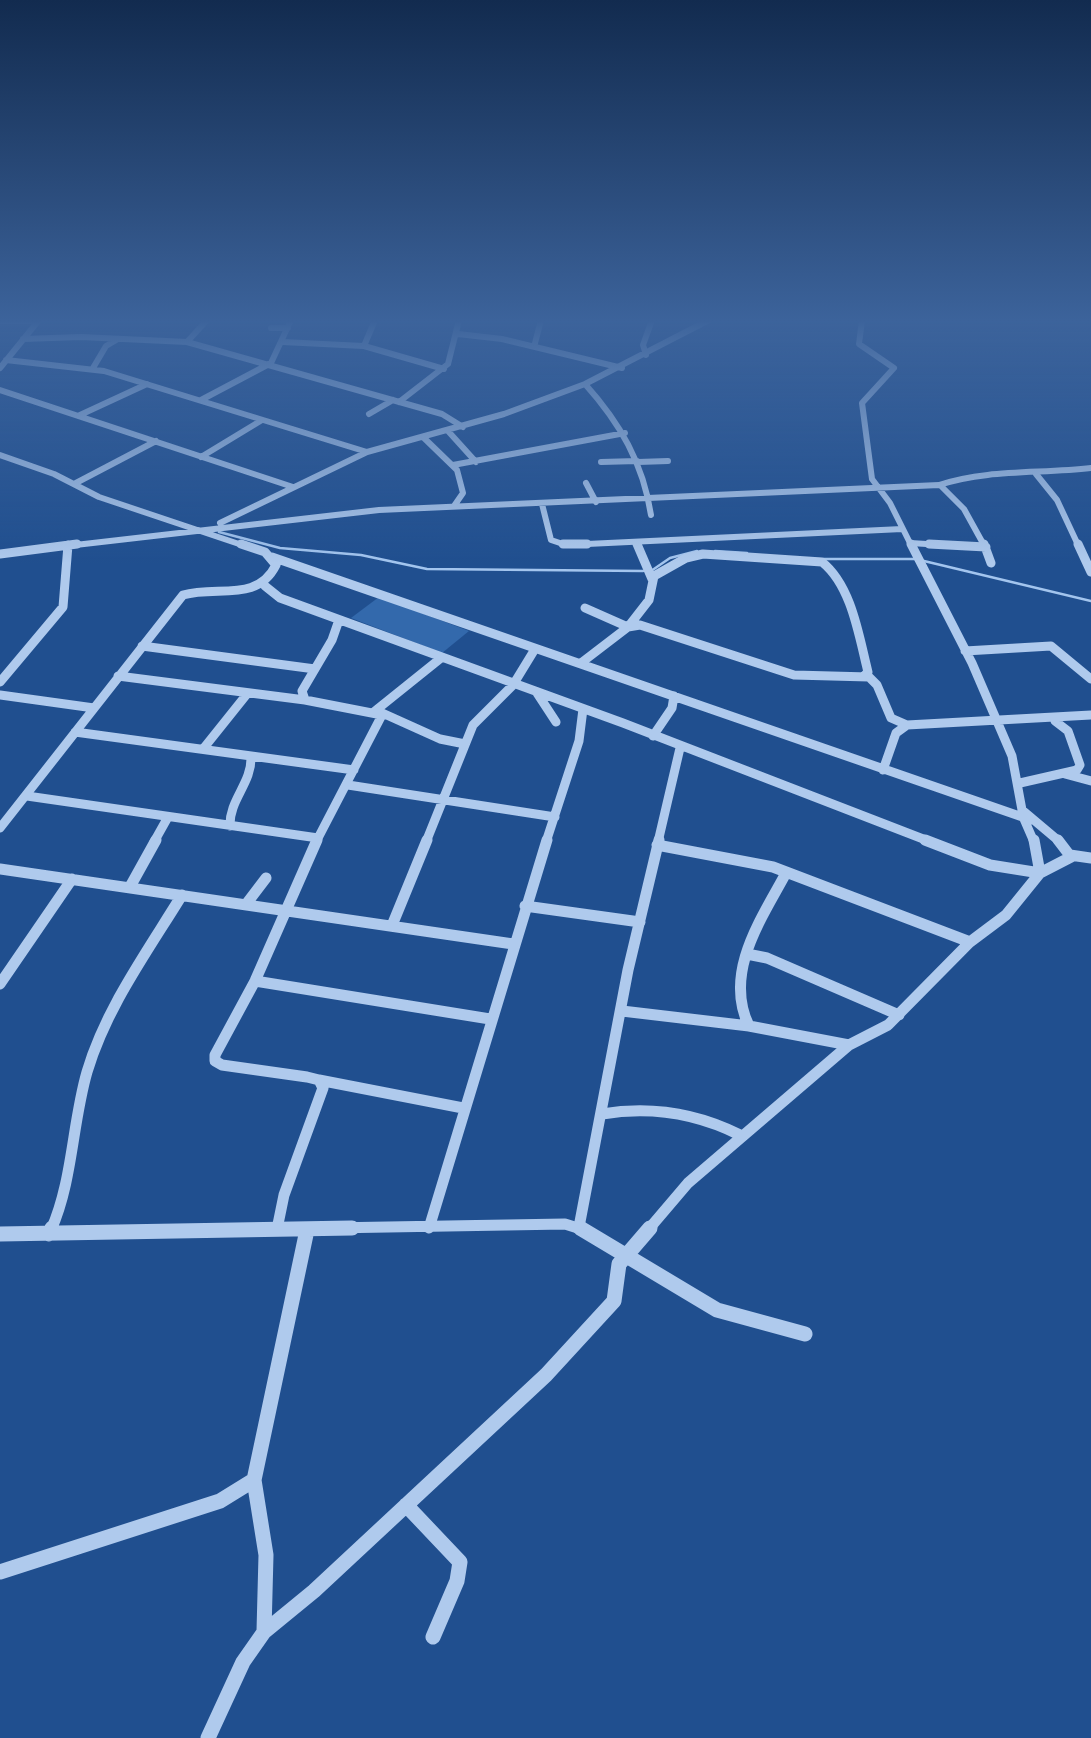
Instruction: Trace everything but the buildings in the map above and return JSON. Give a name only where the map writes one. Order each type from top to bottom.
[{"type":"street","points":[[36,401],[294,487]]},
{"type":"street","points":[[80,415],[110,401]]},
{"type":"street","points":[[203,401],[367,452]]},
{"type":"street","points":[[369,414],[396,401]]},
{"type":"street","points":[[396,401],[442,414],[463,427]]},
{"type":"street","points":[[215,526],[367,452],[463,427],[536,401]]},
{"type":"street","points":[[602,401],[613,413],[637,462],[651,515]]},
{"type":"street","points":[[864,401],[872,479],[965,650],[1020,782],[1020,803],[1030,820],[1070,855],[1091,858]]},
{"type":"street","points":[[201,456],[262,420]]},
{"type":"street","points":[[448,431],[476,462]]},
{"type":"street","points":[[453,466],[624,433]]},
{"type":"street","points":[[424,438],[460,474],[463,491],[454,506]]},
{"type":"street","points":[[74,484],[156,440]]},
{"type":"street","points":[[0,455],[99,497],[1030,820]]},
{"type":"street","points":[[601,462],[668,460]]},
{"type":"street","points":[[0,551],[215,526],[454,506],[939,485],[971,474],[1036,474],[1091,468]]},
{"type":"street","points":[[1036,474],[1056,500],[1091,572]]},
{"type":"street","points":[[586,483],[596,502]]},
{"type":"street","points":[[939,485],[951,492],[986,547],[991,563]]},
{"type":"street","points":[[542,504],[548,536],[557,544],[637,544],[902,529]]},
{"type":"street","points":[[0,551],[146,530],[173,521]]},
{"type":"street","points":[[910,543],[986,547]]},
{"type":"street","points":[[581,663],[628,626],[649,600],[652,579],[637,544]]},
{"type":"street","points":[[0,682],[65,603],[68,546]]},
{"type":"street","points":[[652,579],[686,558],[704,554],[828,565],[852,616],[868,672],[864,676]]},
{"type":"street","points":[[1,826],[184,594],[265,586],[275,569],[272,557]]},
{"type":"street","points":[[265,586],[280,598],[990,865],[1040,874]]},
{"type":"street","points":[[586,608],[628,626],[644,626],[794,675],[864,676],[877,685],[891,718],[907,725],[1091,715]]},
{"type":"street","points":[[304,695],[340,620]]},
{"type":"street","points":[[142,646],[315,669]]},
{"type":"street","points":[[965,650],[1033,650],[1050,646],[1061,651],[1091,679]]},
{"type":"street","points":[[393,924],[475,722],[513,685],[535,649]]},
{"type":"street","points":[[378,712],[442,658]]},
{"type":"street","points":[[0,660],[15,663]]},
{"type":"street","points":[[118,676],[247,694],[291,698],[304,695],[378,712],[440,739],[464,744]]},
{"type":"street","points":[[203,749],[247,694]]},
{"type":"street","points":[[537,694],[556,722]]},
{"type":"street","points":[[0,695],[94,708]]},
{"type":"street","points":[[653,736],[672,708],[674,696]]},
{"type":"street","points":[[429,1228],[512,944],[583,727],[583,709]]},
{"type":"street","points":[[378,712],[382,718],[318,838],[255,981],[222,1038],[215,1060],[222,1065],[463,1108]]},
{"type":"street","points":[[1020,782],[1077,770],[1080,758],[1068,732],[1054,720]]},
{"type":"street","points":[[883,770],[896,734],[907,725]]},
{"type":"street","points":[[75,732],[354,770]]},
{"type":"street","points":[[580,1228],[606,1075],[680,748]]},
{"type":"street","points":[[230,826],[229,808],[252,770],[251,757]]},
{"type":"street","points":[[1064,773],[1091,781]]},
{"type":"street","points":[[348,785],[555,817]]},
{"type":"street","points":[[27,796],[318,838]]},
{"type":"street","points":[[1004,811],[1020,803]]},
{"type":"street","points":[[131,886],[168,816]]},
{"type":"street","points":[[1030,820],[1040,874]]},
{"type":"street","points":[[657,845],[755,862],[970,942]]},
{"type":"street","points":[[208,1738],[243,1662],[264,1632],[499,1422],[594,1323],[614,1301],[616,1273],[627,1255],[688,1183],[849,1045],[899,1015],[970,942],[1006,915],[1040,874],[1070,855]]},
{"type":"street","points":[[0,870],[286,908],[512,944]]},
{"type":"street","points":[[748,1026],[742,1018],[750,935],[786,873]]},
{"type":"street","points":[[248,903],[266,878]]},
{"type":"street","points":[[0,984],[72,879]]},
{"type":"street","points":[[49,1234],[58,1216],[77,1111],[92,1056],[115,1006],[182,895]]},
{"type":"street","points":[[526,906],[640,922]]},
{"type":"street","points":[[747,954],[797,970],[899,1015]]},
{"type":"street","points":[[255,981],[490,1020]]},
{"type":"street","points":[[622,1011],[748,1026],[849,1045]]},
{"type":"street","points":[[278,1229],[284,1194],[322,1102],[319,1080]]},
{"type":"street","points":[[602,1114],[631,1111],[700,1117],[740,1135]]},
{"type":"street","points":[[0,1234],[552,1223],[580,1228],[717,1310],[805,1334]]},
{"type":"street","points":[[264,1632],[266,1522],[254,1480],[307,1230]]},
{"type":"street","points":[[0,1572],[220,1501],[254,1480]]},
{"type":"street","points":[[406,1505],[460,1562],[458,1581],[432,1636]]},
{"type":"shaded area","points":[[379,597],[469,631],[442,653],[351,618]]},
{"type":"waterway","points":[[219,532],[280,548],[361,555],[427,569],[643,571]]},
{"type":"waterway","points":[[651,571],[670,558],[697,551]]},
{"type":"waterway","points":[[715,551],[747,553]]},
{"type":"waterway","points":[[824,559],[916,559]]},
{"type":"waterway","points":[[924,561],[1091,601]]}]
